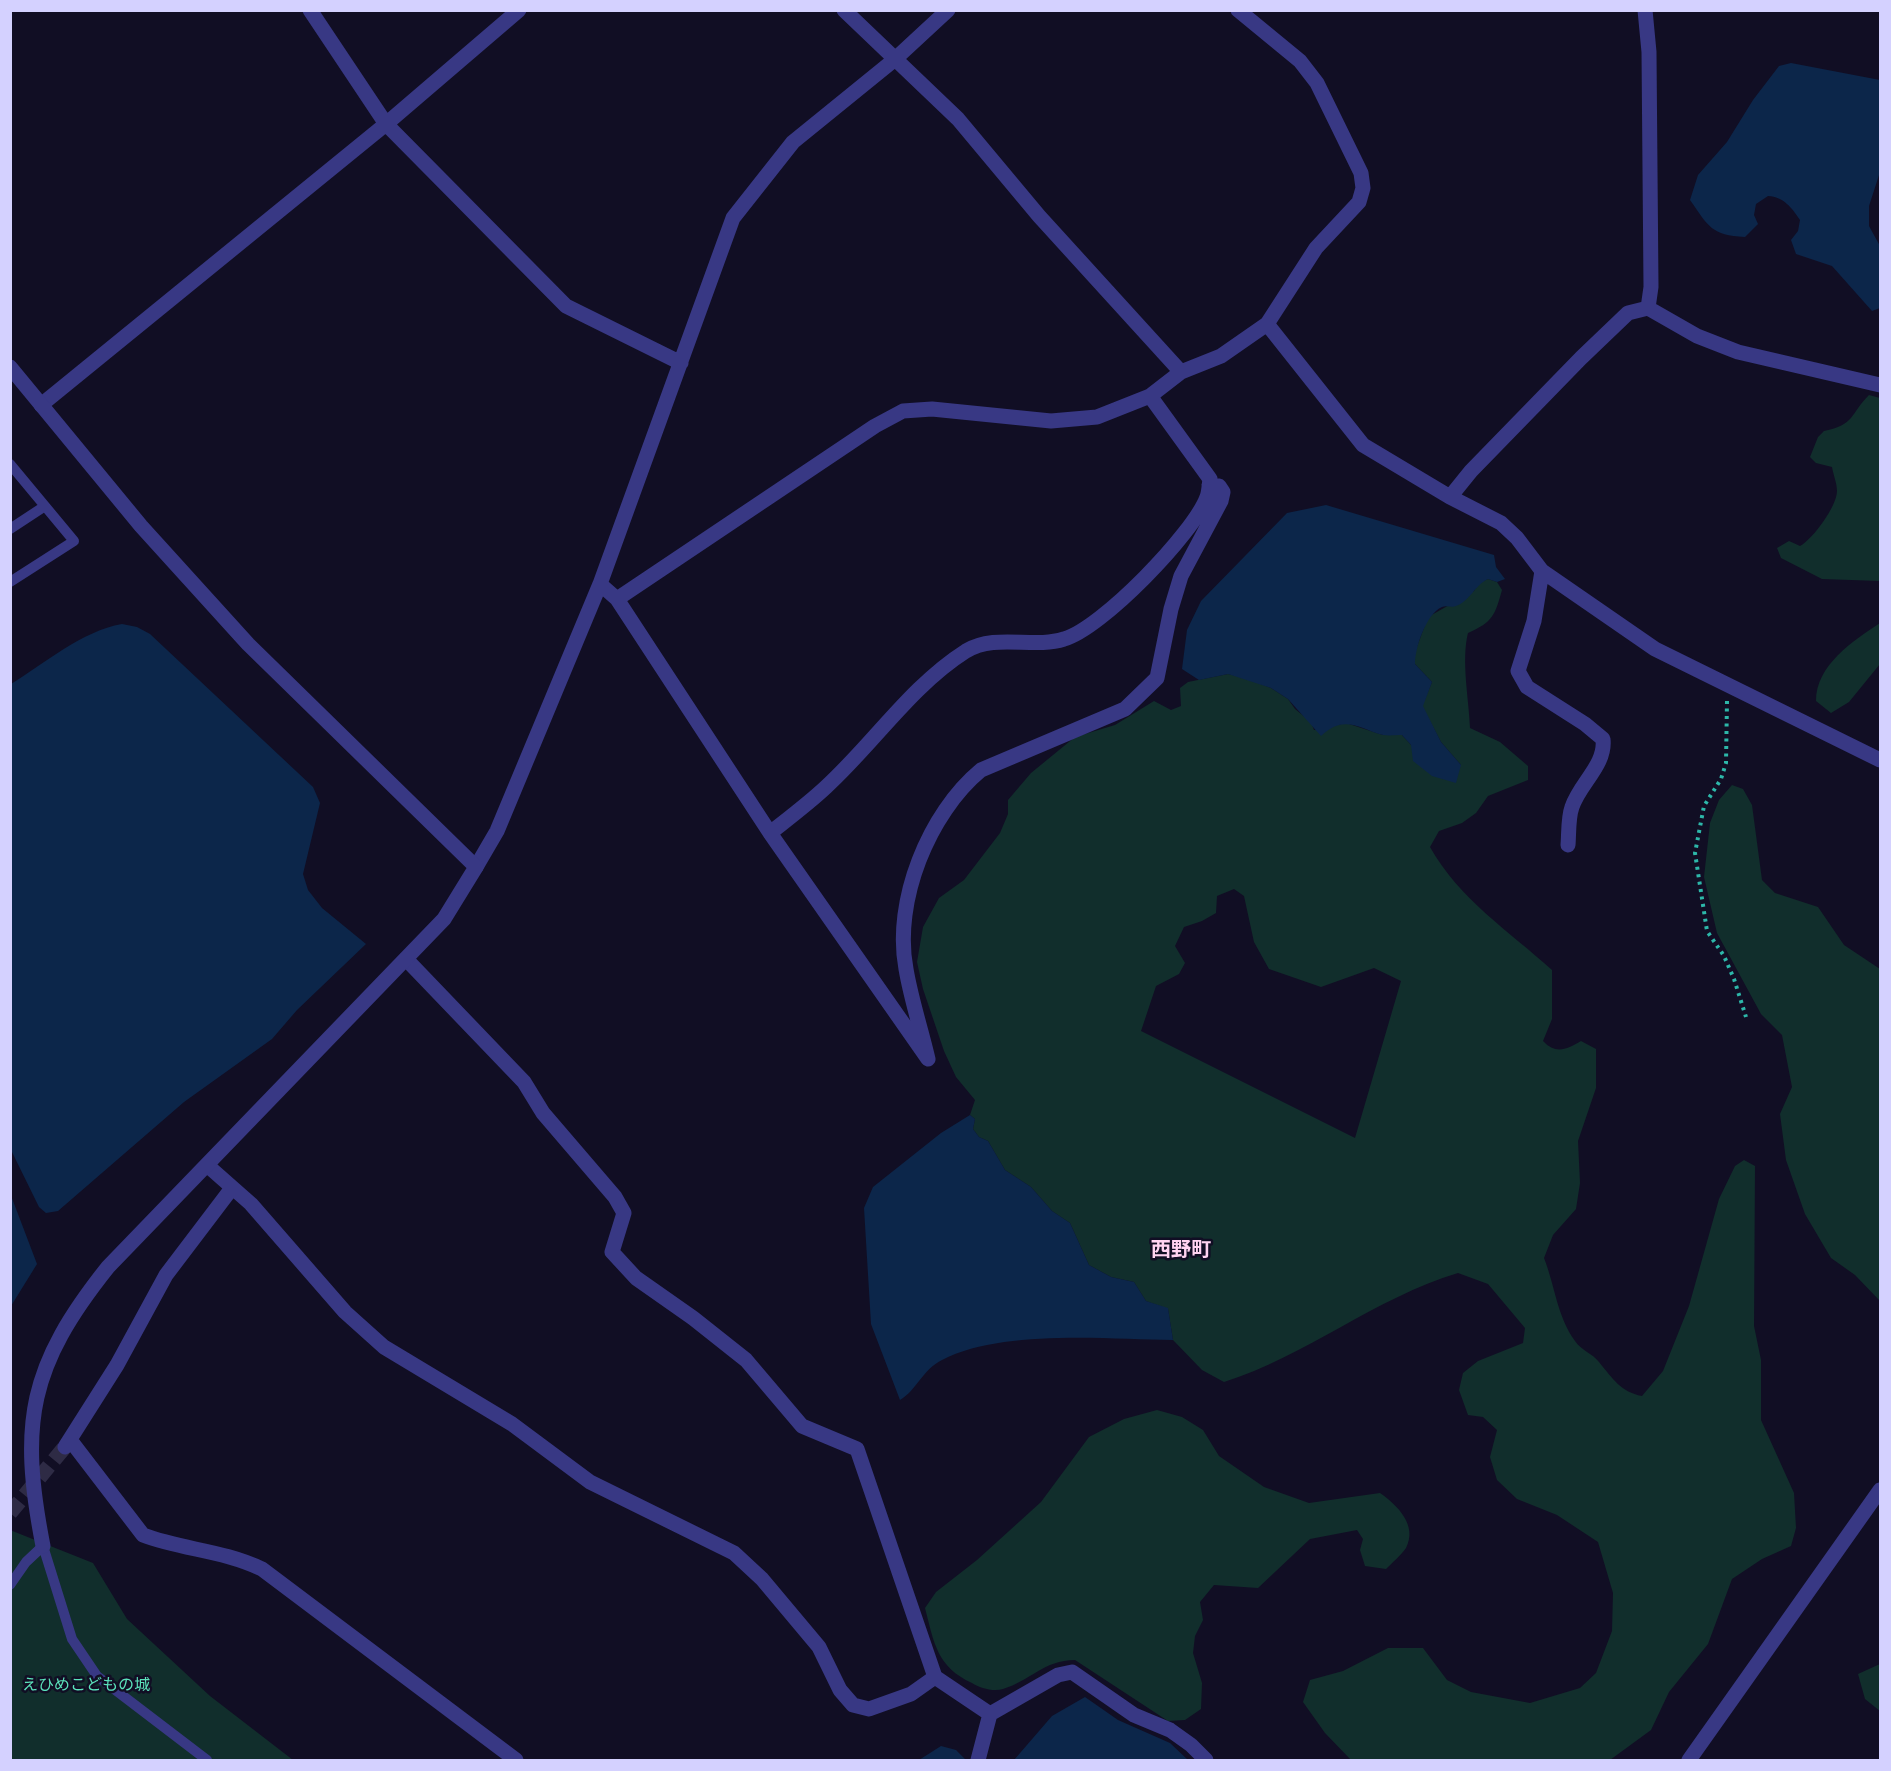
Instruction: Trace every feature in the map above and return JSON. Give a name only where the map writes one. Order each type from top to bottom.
[{"type":"street","points":[[310,10],[386,124],[566,306],[681,363]]},
{"type":"street","points":[[41,405],[386,124],[519,10]]},
{"type":"street","points":[[844,10],[894,60],[958,118],[1039,216],[1181,372]]},
{"type":"street","points":[[43,1546],[33,1485],[32,1422],[46,1362],[71,1316],[108,1267],[444,919],[497,831],[600,584],[733,218],[793,142],[894,60],[948,10]]},
{"type":"street","points":[[617,599],[875,426],[903,411],[932,409],[1051,422],[1097,417],[1150,396],[1181,372],[1221,356],[1267,324],[1316,248],[1359,202],[1363,188],[1361,173],[1317,83],[1300,61],[1239,10]]},
{"type":"street","points":[[1645,10],[1649,76],[1651,287],[1648,308]]},
{"type":"street","points":[[1450,497],[1471,471],[1628,313],[1648,308],[1697,336],[1738,352],[1881,385]]},
{"type":"street","points":[[1267,324],[1363,445],[1450,497],[1501,523],[1517,538],[1542,571],[1655,649],[1881,760]]},
{"type":"street","points":[[10,367],[141,526],[248,644],[476,867]]},
{"type":"street","points":[[770,833],[827,786],[931,679],[968,650],[987,643],[1063,640],[1079,633],[1096,620],[1148,575],[1174,545],[1208,497],[1210,479],[1150,396]]},
{"type":"street","points":[[600,584],[617,599],[770,833],[928,1059],[905,968],[904,940],[915,873],[928,839],[944,810],[962,786],[981,770],[1125,709],[1157,678],[1171,609],[1181,576],[1221,501],[1223,492],[1219,486],[1209,484]]},
{"type":"street","points":[[1542,571],[1534,621],[1519,664],[1521,680],[1527,687],[1585,724],[1603,739],[1604,747],[1601,759],[1571,809],[1568,845]]},
{"type":"street","points":[[406,959],[524,1082],[543,1113],[615,1197],[624,1213],[612,1252],[636,1278],[693,1318],[746,1360],[802,1426],[857,1449],[934,1677],[990,1714]]},
{"type":"street","points":[[208,1166],[258,1212],[345,1312],[384,1347],[512,1424],[590,1482],[734,1553],[762,1579],[819,1647],[840,1690],[853,1705],[869,1708],[911,1694],[934,1677]]},
{"type":"street","points":[[231,1188],[166,1275],[117,1365],[68,1444],[143,1535],[162,1542],[238,1557],[262,1569],[516,1761]]},
{"type":"street","points":[[1689,1761],[1881,1490]]},
{"type":"street","points":[[978,1761],[990,1714],[1058,1675],[1072,1672],[1134,1715],[1170,1730],[1191,1745],[1206,1761]]},
{"type":"lane","points":[[10,582],[74,541],[12,468]]},
{"type":"lane","points":[[10,529],[45,506]]},
{"type":"lane","points":[[10,1584],[26,1562],[43,1546],[72,1639],[97,1676],[207,1761]]},
{"type":"path","points":[[1728,686],[1726,763],[1721,779],[1704,806],[1695,853],[1707,931],[1727,964],[1746,1017]]},
{"type":"green space","points":[[1869,395],[1880,398],[1880,581],[1822,579],[1781,558],[1777,548],[1789,541],[1800,546],[1811,537],[1829,513],[1837,491],[1832,467],[1816,463],[1810,457],[1818,437],[1824,431],[1847,422]]},
{"type":"green space","points":[[1488,579],[1497,582],[1502,590],[1492,617],[1468,633],[1465,668],[1470,728],[1500,742],[1528,766],[1528,780],[1488,796],[1476,813],[1462,823],[1439,831],[1430,847],[1455,883],[1552,970],[1552,1019],[1543,1041],[1557,1049],[1566,1048],[1581,1041],[1596,1049],[1596,1088],[1578,1141],[1580,1183],[1576,1209],[1553,1235],[1544,1258],[1560,1311],[1578,1344],[1596,1359],[1623,1388],[1642,1396],[1663,1371],[1689,1306],[1719,1199],[1735,1166],[1744,1160],[1755,1166],[1754,1326],[1761,1360],[1761,1420],[1794,1493],[1796,1528],[1791,1546],[1762,1559],[1732,1579],[1708,1644],[1669,1692],[1651,1730],[1610,1760],[1351,1760],[1325,1733],[1303,1702],[1310,1680],[1343,1671],[1388,1648],[1423,1648],[1447,1680],[1471,1692],[1530,1703],[1580,1688],[1596,1673],[1612,1631],[1613,1593],[1598,1542],[1557,1515],[1517,1499],[1497,1480],[1490,1457],[1497,1430],[1483,1417],[1468,1415],[1459,1390],[1463,1373],[1478,1361],[1523,1343],[1525,1328],[1488,1284],[1458,1273],[1398,1297],[1254,1371],[1224,1382],[1202,1370],[1173,1340],[1168,1309],[1146,1301],[1134,1282],[1111,1277],[1089,1265],[1070,1223],[1052,1211],[1031,1187],[1005,1170],[988,1141],[979,1137],[973,1129],[975,1119],[970,1115],[975,1100],[956,1077],[944,1051],[923,989],[917,962],[923,927],[939,898],[964,880],[1000,833],[1008,814],[1008,800],[1031,773],[1075,737],[1115,725],[1154,701],[1171,710],[1181,706],[1180,688],[1188,682],[1228,674],[1246,678],[1271,688],[1288,699],[1295,709],[1311,722],[1314,730],[1346,723],[1383,735],[1402,735],[1411,745],[1461,765],[1441,742],[1422,706],[1432,682],[1415,664],[1415,652],[1428,617],[1474,591],[1478,583]],"holes":[[[1234,889],[1244,896],[1254,942],[1269,969],[1321,987],[1374,968],[1401,981],[1355,1138],[1141,1031],[1156,986],[1179,974],[1185,963],[1175,946],[1184,927],[1216,913],[1217,896]]]},
{"type":"green space","points":[[1880,623],[1880,664],[1849,702],[1831,713],[1816,701],[1822,676],[1838,655]]},
{"type":"green space","points":[[1732,785],[1743,789],[1752,805],[1762,880],[1775,893],[1818,907],[1844,945],[1880,969],[1880,1301],[1855,1275],[1831,1258],[1805,1214],[1786,1160],[1780,1114],[1792,1087],[1782,1035],[1761,1014],[1717,933],[1704,877],[1710,823],[1719,800]]},
{"type":"green space","points":[[1157,1410],[1182,1417],[1203,1430],[1219,1456],[1264,1487],[1309,1503],[1380,1493],[1393,1503],[1408,1524],[1409,1540],[1406,1548],[1386,1569],[1365,1566],[1360,1550],[1363,1539],[1357,1530],[1310,1539],[1258,1588],[1214,1585],[1200,1602],[1203,1620],[1195,1636],[1193,1653],[1202,1683],[1201,1709],[1185,1720],[1168,1721],[1075,1660],[1054,1663],[999,1690],[983,1688],[960,1677],[944,1661],[931,1632],[925,1608],[936,1592],[977,1560],[1041,1502],[1089,1437],[1124,1419]]},
{"type":"green space","name":"えひめこどもの城","points":[[10,1530],[93,1563],[127,1619],[210,1696],[293,1760],[11,1760]]},
{"type":"green space","points":[[1880,1664],[1880,1711],[1865,1699],[1858,1674]]},
{"type":"water","points":[[1791,63],[1880,80],[1880,172],[1869,206],[1869,226],[1880,246],[1880,308],[1872,311],[1832,266],[1796,254],[1791,240],[1798,231],[1800,220],[1791,207],[1783,201],[1768,196],[1756,204],[1754,215],[1758,224],[1745,237],[1725,234],[1712,228],[1690,200],[1698,175],[1727,142],[1753,100],[1779,66]]},
{"type":"water","points":[[1326,505],[1494,555],[1496,567],[1505,579],[1497,582],[1488,579],[1461,604],[1454,607],[1442,607],[1436,611],[1422,632],[1416,657],[1415,664],[1432,682],[1423,706],[1441,742],[1461,765],[1456,783],[1432,776],[1413,761],[1411,745],[1402,735],[1383,735],[1358,726],[1344,724],[1329,729],[1321,736],[1288,699],[1271,688],[1228,674],[1199,680],[1182,669],[1187,630],[1201,601],[1287,513]]},
{"type":"water","points":[[122,624],[137,627],[150,634],[313,787],[320,803],[303,874],[308,890],[322,908],[366,944],[297,1010],[272,1039],[184,1102],[58,1211],[46,1213],[39,1207],[11,1150],[11,684],[78,641],[93,633]]},
{"type":"water","points":[[970,1115],[975,1119],[973,1129],[979,1137],[988,1141],[1005,1170],[1031,1187],[1052,1211],[1070,1223],[1089,1265],[1111,1277],[1134,1282],[1146,1301],[1168,1308],[1173,1340],[1054,1338],[1023,1340],[966,1350],[935,1364],[900,1400],[871,1324],[864,1208],[873,1187],[941,1133]]},
{"type":"water","points":[[10,1193],[37,1264],[11,1306],[10,1306]]},
{"type":"water","points":[[1085,1697],[1118,1720],[1170,1743],[1188,1760],[1014,1760],[1052,1716]]},
{"type":"water","points":[[941,1746],[956,1750],[966,1760],[919,1760]]},
{"type":"tunnel","points":[[10,1513],[64,1448]]},
{"type":"district","name":"西野町","points":[[1181,1250]]}]
